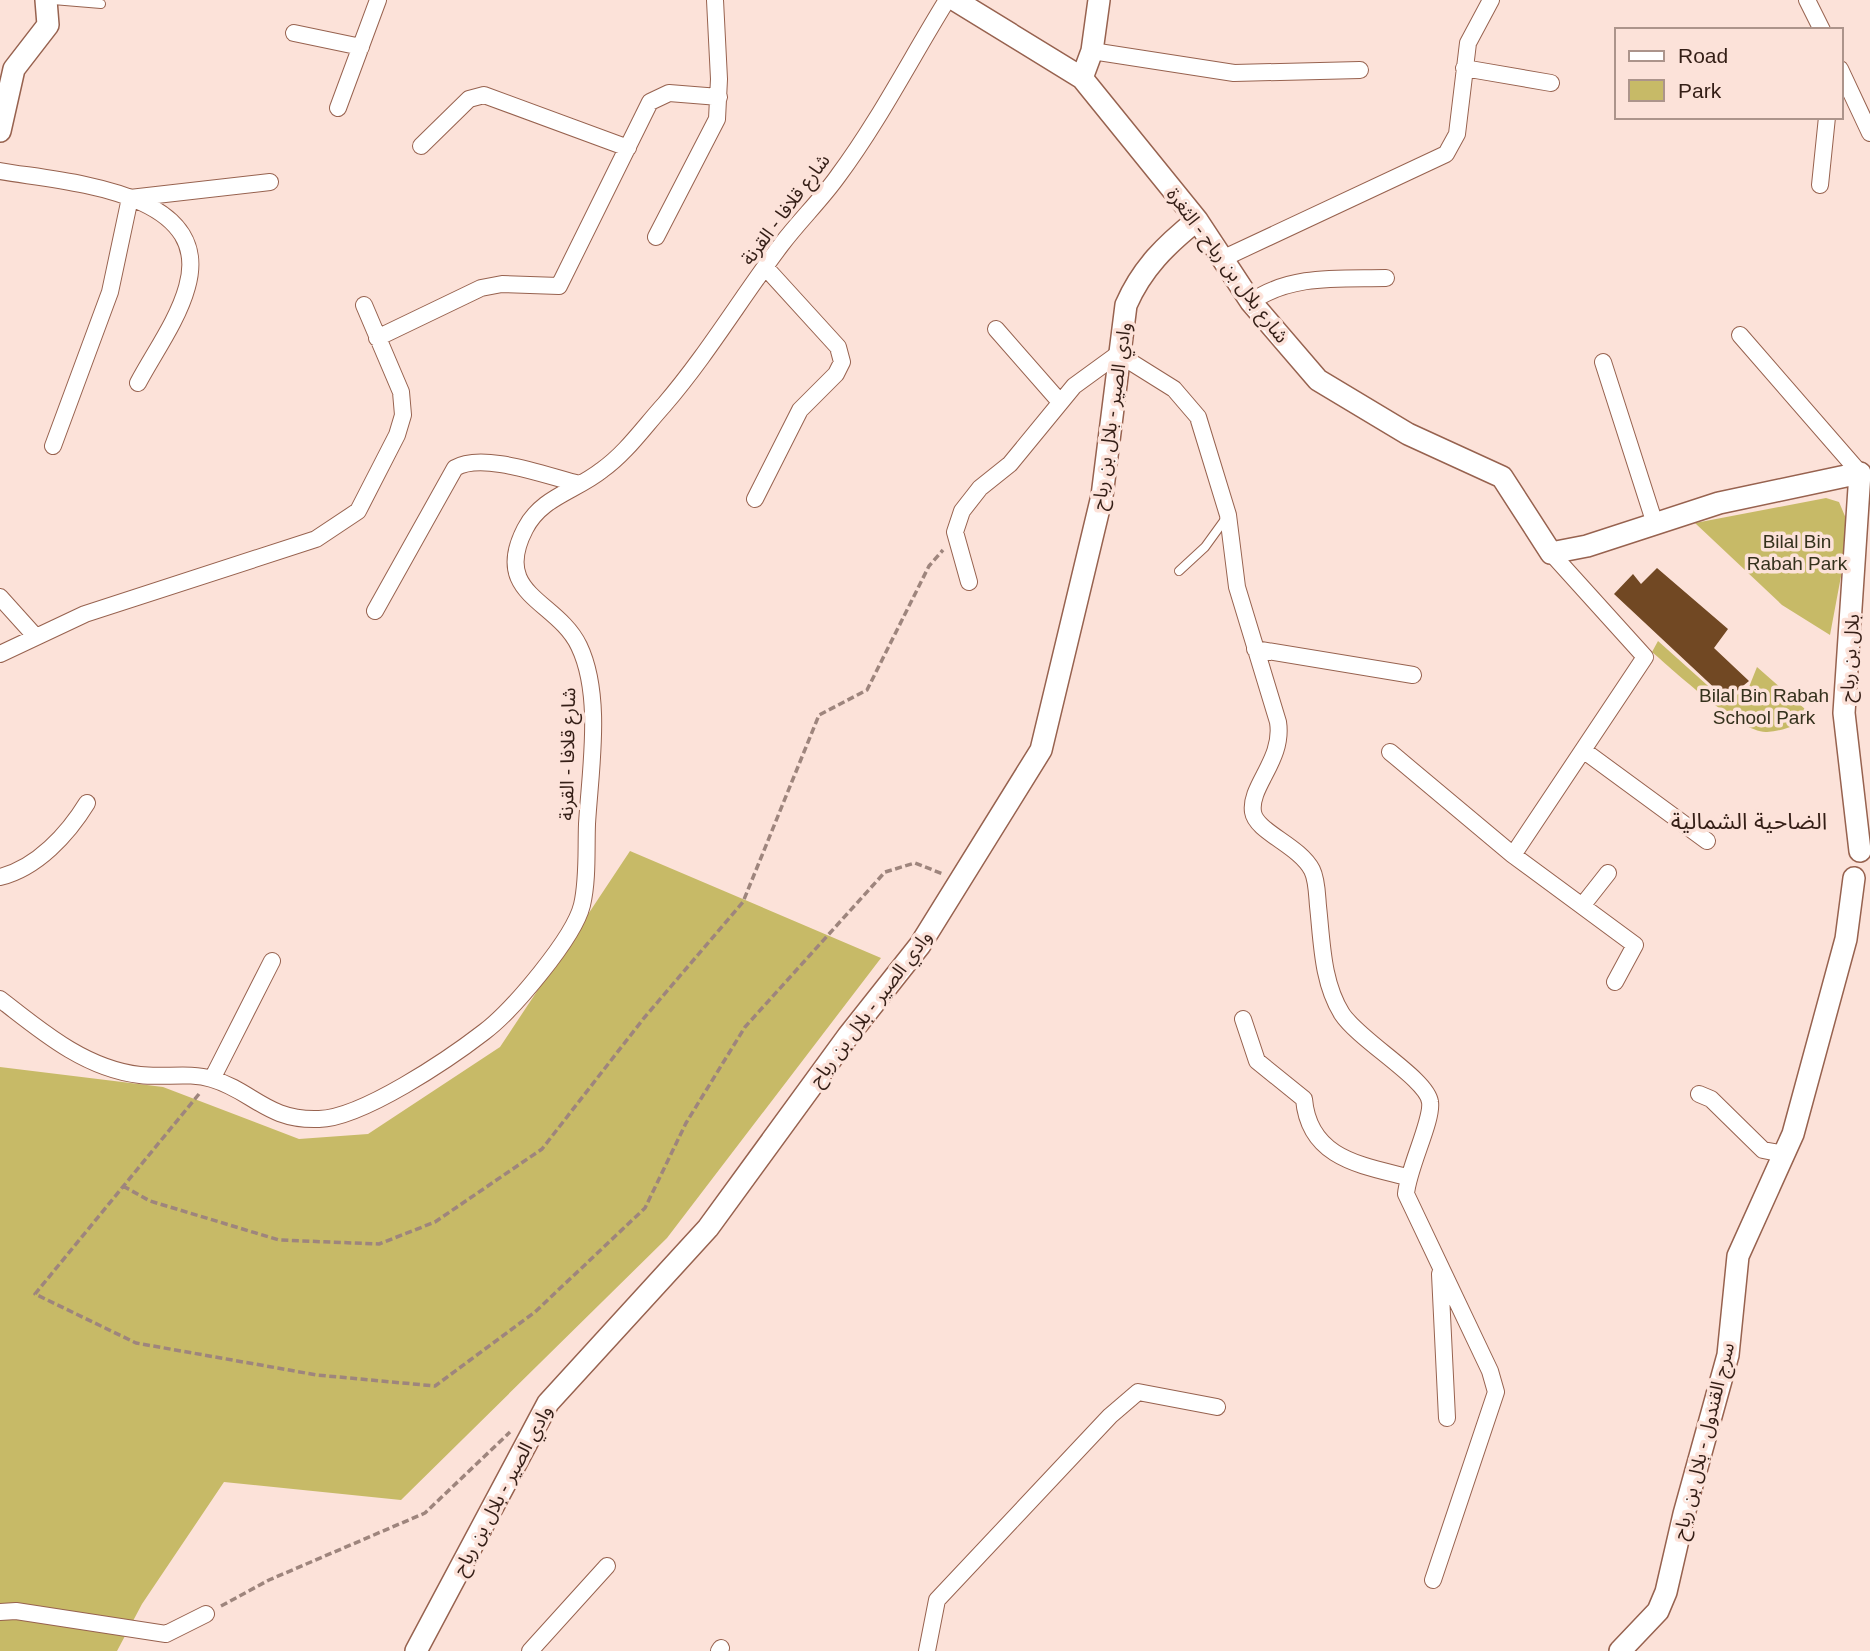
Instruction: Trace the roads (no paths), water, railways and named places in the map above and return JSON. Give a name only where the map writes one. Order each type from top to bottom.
[{"type":"street","points":[[0,131],[14,69],[48,25],[46,0]]},
{"type":"street","points":[[338,108],[378,0]]},
{"type":"street","points":[[656,237],[717,119],[719,97],[715,0]]},
{"type":"street","name":"شارع قلافا - القرنة","points":[[0,999],[83,1058],[102,1066],[139,1075],[212,1079],[285,1115],[327,1119],[355,1113],[487,1030],[571,933],[584,889],[592,710],[590,680],[581,650],[568,629],[522,587],[517,556],[523,532],[533,517],[553,498],[580,484],[615,460],[683,382],[766,268],[839,175],[947,0]]},
{"type":"street","name":"شارع بلال بن رباح - الثغرة","points":[[955,0],[1082,78],[1197,220],[1251,302],[1318,380],[1408,434],[1502,477],[1551,553]]},
{"type":"street","points":[[1082,78],[1092,51],[1099,0]]},
{"type":"street","points":[[1224,258],[1446,154],[1456,139],[1468,43],[1491,0]]},
{"type":"street","points":[[1807,0],[1821,28]]},
{"type":"street","points":[[294,33],[361,47]]},
{"type":"street","points":[[1092,51],[1234,73],[1360,70]]},
{"type":"street","points":[[1464,68],[1551,83]]},
{"type":"street","points":[[1842,73],[1870,133]]},
{"type":"street","points":[[377,338],[481,288],[502,284],[552,288],[559,286],[649,105],[656,97],[673,93],[719,97]]},
{"type":"street","points":[[421,146],[469,99],[484,95],[628,148]]},
{"type":"street","points":[[1820,185],[1827,119]]},
{"type":"street","points":[[0,171],[111,192],[157,209],[176,225],[187,246],[190,275],[183,300],[138,383]]},
{"type":"street","points":[[130,198],[270,181]]},
{"type":"street","points":[[53,446],[110,292],[130,198]]},
{"type":"street","name":"وادي الصير - بلال بن رباح","points":[[416,1651],[548,1403],[708,1228],[848,1036],[920,945],[1041,750],[1102,496],[1126,305],[1137,280],[1156,256],[1197,220]]},
{"type":"street","points":[[755,499],[800,410],[836,374],[842,362],[838,347],[766,268]]},
{"type":"street","points":[[1251,302],[1268,290],[1307,280],[1386,278]]},
{"type":"street","points":[[0,654],[85,614],[316,539],[353,516],[397,435],[403,415],[401,391],[363,305]]},
{"type":"street","points":[[996,329],[1060,402]]},
{"type":"street","points":[[1551,553],[1587,546],[1719,503],[1865,467],[1740,335]]},
{"type":"street","points":[[969,582],[956,536],[956,525],[970,499],[1010,464],[1074,386],[1118,354],[1174,389],[1192,406],[1201,425],[1228,515],[1237,587],[1280,733],[1275,756],[1254,801],[1254,815],[1262,828],[1295,848],[1312,869],[1325,970],[1342,1013],[1362,1037],[1389,1057],[1428,1093],[1429,1114],[1408,1177],[1406,1194],[1490,1371],[1496,1392],[1433,1580]]},
{"type":"street","points":[[1603,362],[1655,524]]},
{"type":"street","points":[[375,611],[455,468],[464,463],[484,461],[580,484]]},
{"type":"street","name":"بلال بن رباح","points":[[1864,887],[1853,864],[1867,844],[1856,801],[1844,713],[1865,467]]},
{"type":"street","points":[[1513,855],[1645,657],[1551,553]]},
{"type":"street","points":[[0,597],[36,637]]},
{"type":"street","points":[[1255,649],[1413,675]]},
{"type":"street","points":[[1583,750],[1707,841]]},
{"type":"street","points":[[1390,752],[1513,855],[1635,945],[1615,982]]},
{"type":"street","points":[[0,877],[22,869],[61,839],[87,803]]},
{"type":"street","points":[[1582,906],[1608,873]]},
{"type":"street","name":"سرج القندول - بلال بن رباح","points":[[1620,1651],[1653,1618],[1663,1602],[1728,1355],[1738,1256],[1793,1134],[1846,939],[1864,887]]},
{"type":"street","points":[[212,1079],[272,961]]},
{"type":"street","points":[[1243,1019],[1256,1061],[1304,1099],[1305,1113],[1317,1139],[1339,1158],[1408,1177]]},
{"type":"street","points":[[1699,1094],[1711,1099],[1763,1150],[1784,1154]]},
{"type":"street","points":[[1440,1265],[1447,1418]]},
{"type":"street","points":[[927,1651],[937,1600],[1110,1416],[1138,1392],[1217,1407]]},
{"type":"street","points":[[530,1651],[607,1566]]},
{"type":"street","points":[[0,1612],[16,1611],[166,1634],[206,1614]]},
{"type":"lane","points":[[53,0],[101,4]]},
{"type":"lane","points":[[1179,571],[1205,547],[1228,515]]},
{"type":"district","name":"الضاحية الشمالية","points":[[1749,821]]},
{"type":"park label","name":"Bilal Bin Rabah Park","points":[[1797,552]]},
{"type":"park label","name":"Bilal Bin Rabah School Park","points":[[1764,706]]}]
